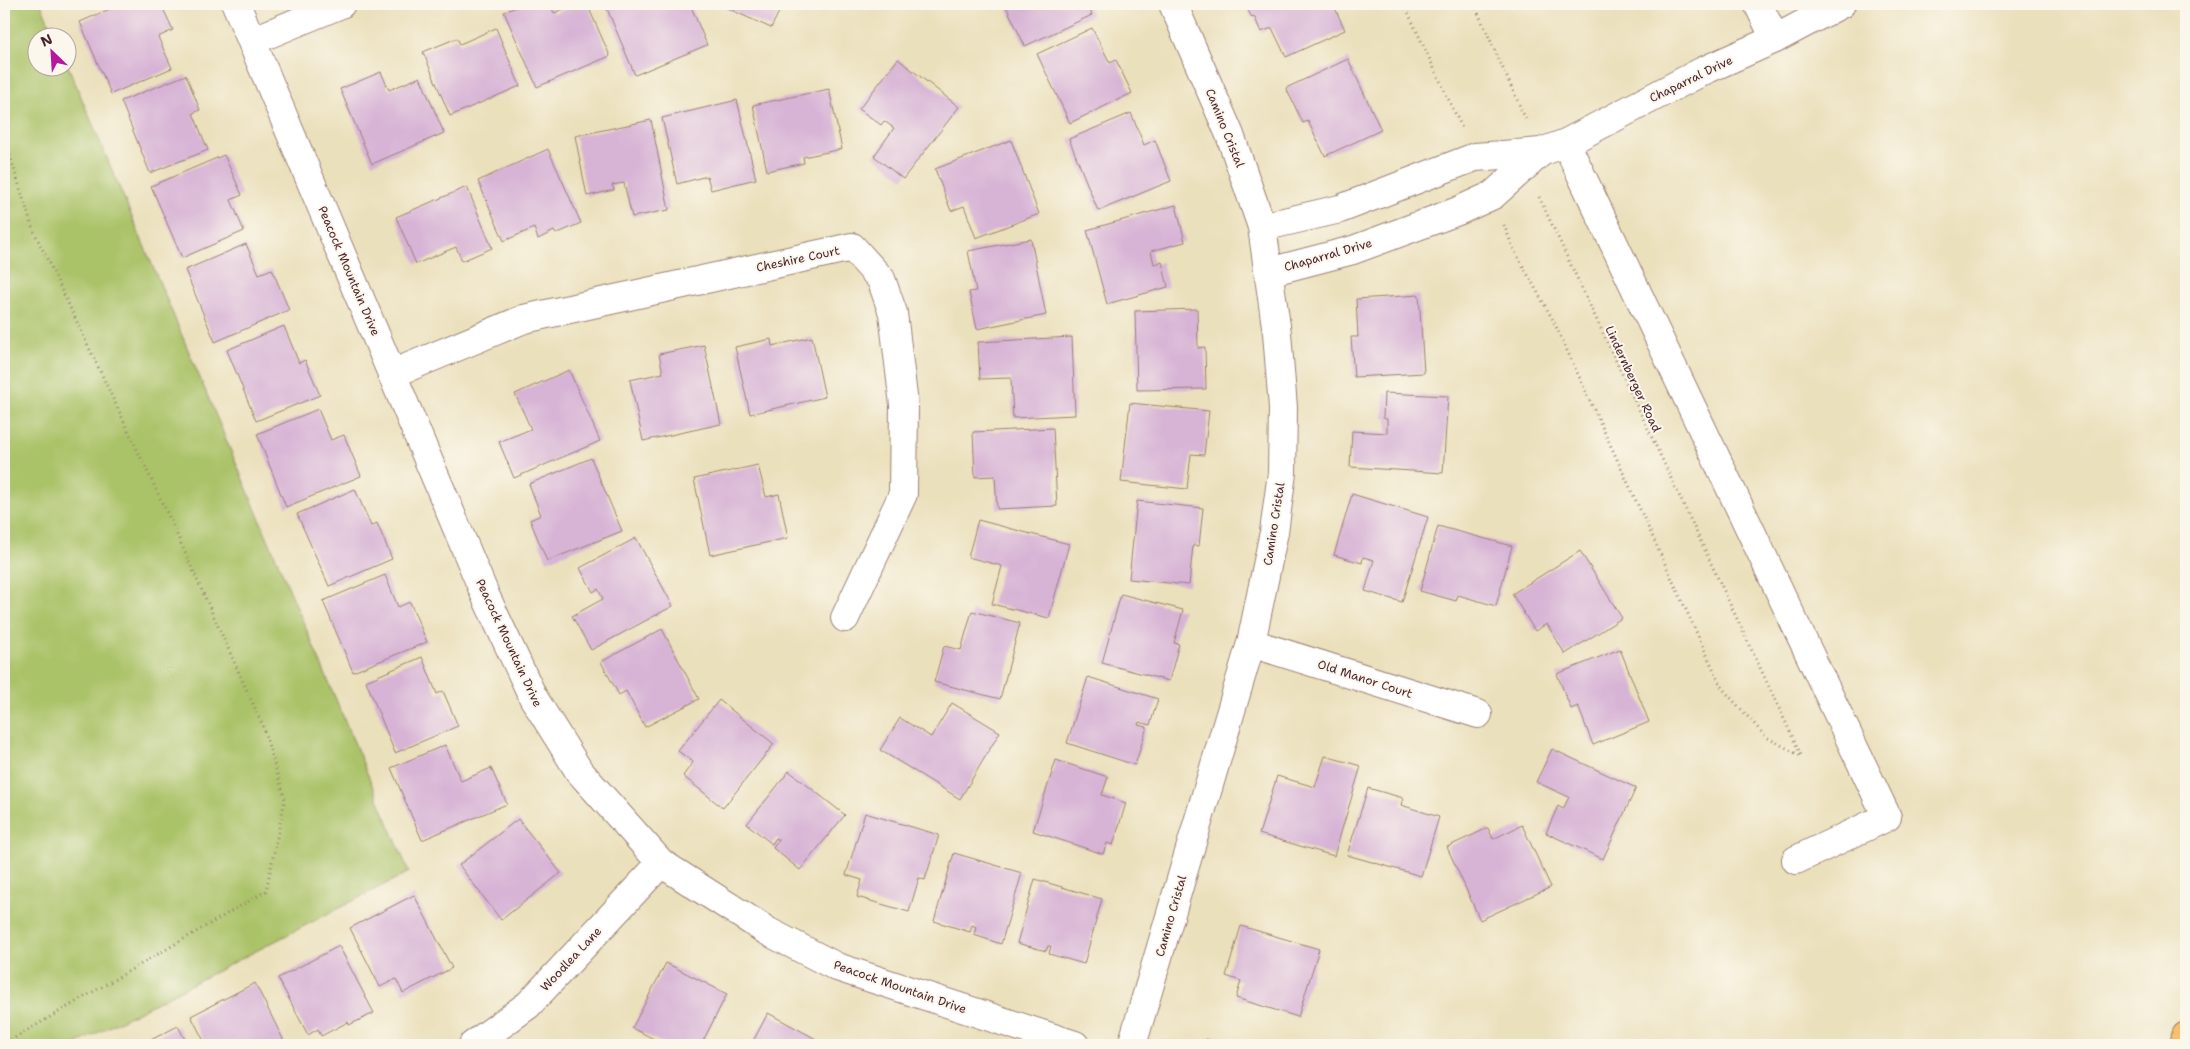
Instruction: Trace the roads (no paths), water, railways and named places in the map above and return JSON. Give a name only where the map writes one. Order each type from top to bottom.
[{"type":"main road","points":[[2184,1045],[2186,1036]]},
{"type":"street","name":"Peacock Mountain Drive","points":[[236,4],[486,596],[532,697],[579,771],[661,863],[767,931],[837,967],[1075,1045]]},
{"type":"street","points":[[252,41],[340,4]]},
{"type":"street","name":"Camino Cristal","points":[[1132,1045],[1252,643],[1274,532],[1282,473],[1283,408],[1269,272],[1262,227],[1230,135],[1173,4]]},
{"type":"street","points":[[1758,4],[1775,39]]},
{"type":"street","name":"Chaparral Drive","points":[[1262,227],[1340,208],[1475,157],[1541,152],[1566,143],[1703,71],[1775,39],[1840,4]]},
{"type":"street","points":[[1566,143],[1887,818],[1796,860]]},
{"type":"street","name":"Chaparral Drive","points":[[1269,272],[1353,250],[1458,211],[1493,195],[1541,152]]},
{"type":"street","name":"Cheshire Court","points":[[392,374],[524,319],[852,247],[881,280],[893,313],[904,405],[903,494],[845,618]]},
{"type":"street","name":"Old Manor Court","points":[[1252,643],[1478,714]]},
{"type":"street","name":"Woodlea Lane","points":[[473,1045],[528,1005],[661,863]]}]
